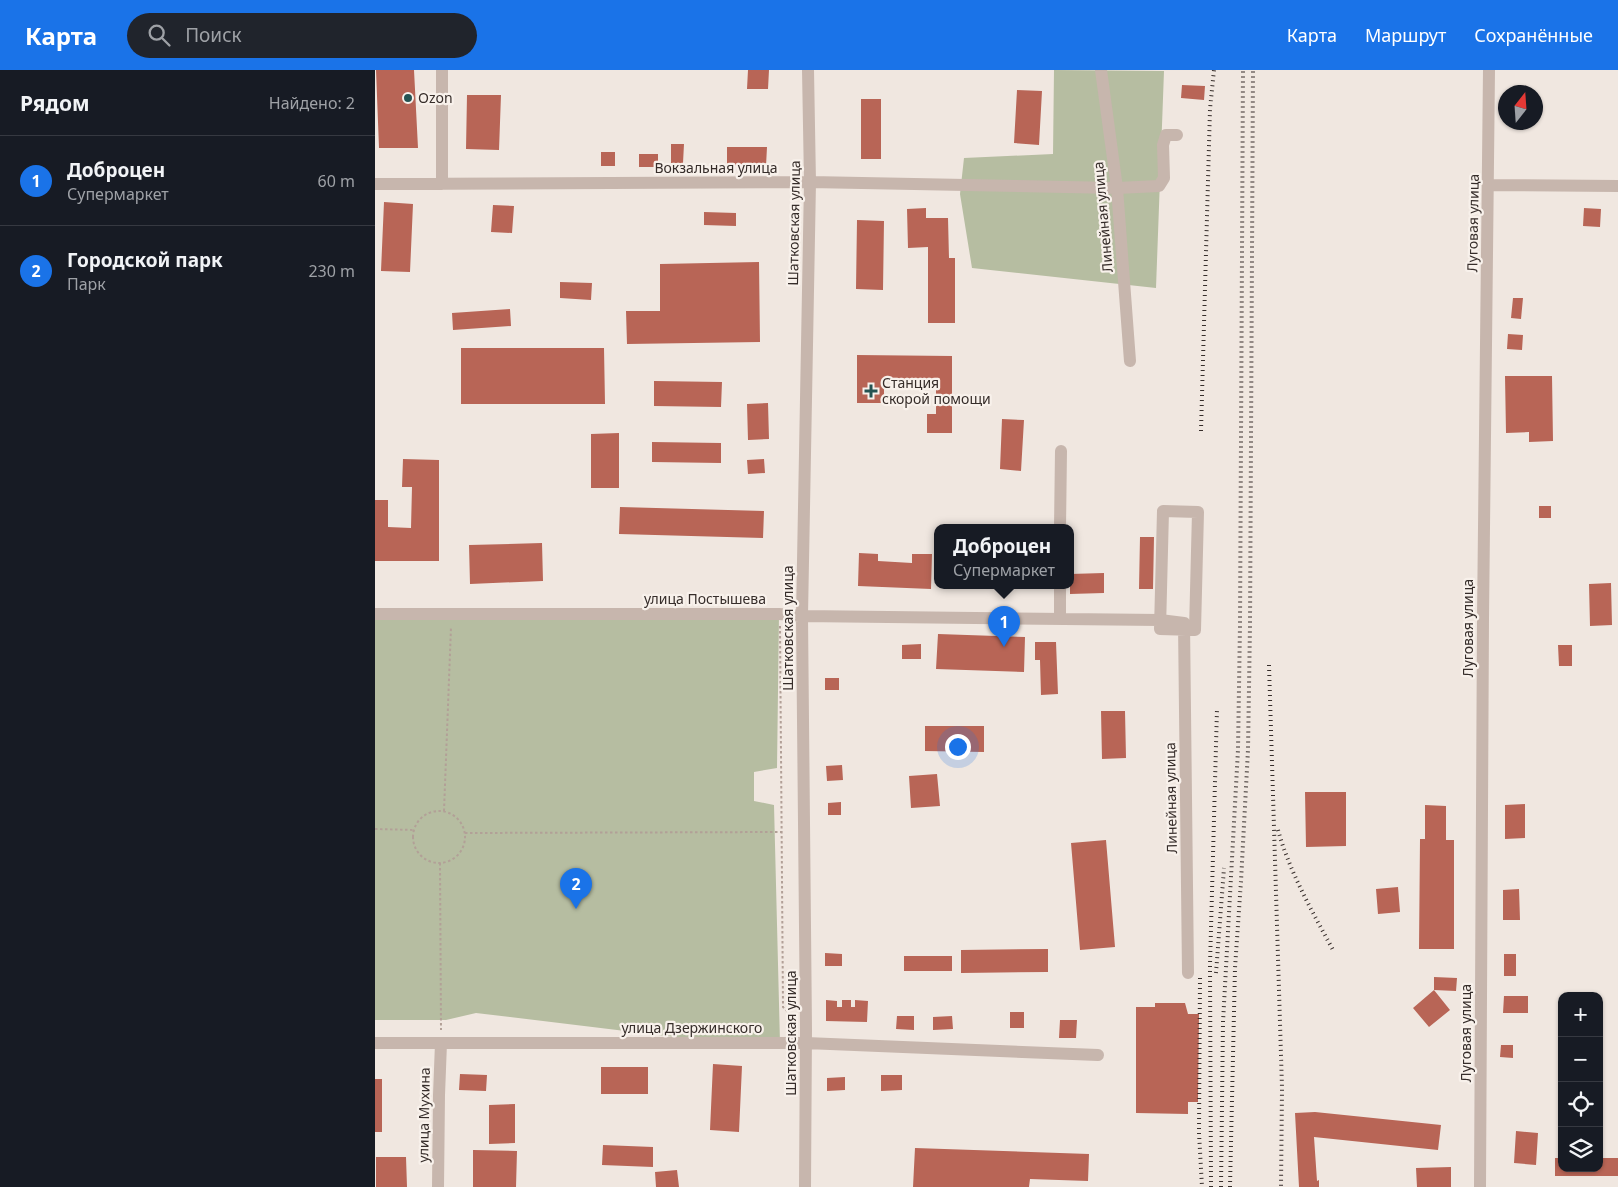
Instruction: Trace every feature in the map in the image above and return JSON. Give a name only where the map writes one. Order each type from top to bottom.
[{"type":"street","points":[[442,70],[442,184]]},
{"type":"street","name":"Шатковская улица","points":[[805,1187],[806,1036],[802,616],[810,182],[808,70]]},
{"type":"street","name":"Линейная улица","points":[[1101,70],[1117,188],[1129,361]]},
{"type":"street","name":"Луговая улица","points":[[1480,1187],[1483,619],[1489,70]]},
{"type":"street","name":"Вокзальная улица","points":[[375,184],[810,182],[1117,188],[1159,186],[1164,178],[1163,145],[1166,135],[1177,135]]},
{"type":"street","points":[[1489,184],[1618,186]]},
{"type":"street","points":[[1060,524],[1061,451]]},
{"type":"street","points":[[1160,620],[1163,511],[1198,512],[1195,630],[1184,626]]},
{"type":"street","points":[[1060,589],[1060,618]]},
{"type":"street","name":"улица Постышева","points":[[375,614],[779,614],[802,616],[1060,618],[1160,620],[1184,626]]},
{"type":"street","name":"Линейная улица","points":[[1184,626],[1188,973]]},
{"type":"street","name":"улица Дзержинского","points":[[375,1042],[441,1043],[806,1036],[1098,1055]]},
{"type":"street","name":"улица Мухина","points":[[438,1187],[441,1043]]},
{"type":"path","points":[[444,811],[451,614]]},
{"type":"path","points":[[779,614],[783,1007],[806,1036]]},
{"type":"path","points":[[435,811],[444,811],[459,819],[465,833],[465,843],[455,857],[440,863],[424,858],[418,852],[414,844],[415,830],[420,819],[427,814],[435,811]]},
{"type":"path","points":[[375,830],[415,830]]},
{"type":"path","points":[[465,833],[781,832]]},
{"type":"path","points":[[440,863],[441,1043]]},
{"type":"green space","points":[[1054,70],[1164,71],[1156,288],[972,268],[960,194],[964,158],[1053,154]]},
{"type":"green space","points":[[375,614],[779,614],[777,768],[754,772],[754,801],[774,805],[780,1043],[724,1043],[476,1013],[446,1020],[375,1020]]},
{"type":"building","points":[[376,70],[414,70],[418,148],[379,148]]},
{"type":"building","points":[[748,70],[769,70],[768,89],[747,89]]},
{"type":"building","points":[[1182,85],[1205,86],[1204,100],[1181,98]]},
{"type":"building","points":[[1017,90],[1042,91],[1039,145],[1014,143]]},
{"type":"building","points":[[467,95],[501,95],[499,150],[466,149]]},
{"type":"building","points":[[861,99],[881,99],[881,159],[861,159]]},
{"type":"building","points":[[671,144],[684,144],[683,163],[671,163]]},
{"type":"building","points":[[727,147],[767,147],[766,166],[727,165]]},
{"type":"building","points":[[601,152],[615,152],[615,166],[601,166]]},
{"type":"building","points":[[639,154],[658,154],[658,167],[639,167]]},
{"type":"building","points":[[384,202],[413,204],[410,272],[381,271]]},
{"type":"building","points":[[493,205],[514,206],[512,233],[491,232]]},
{"type":"building","points":[[926,208],[926,218],[948,218],[949,258],[955,258],[955,323],[928,323],[928,247],[908,248],[907,209]]},
{"type":"building","points":[[1584,208],[1601,209],[1600,227],[1583,226]]},
{"type":"building","points":[[704,212],[736,213],[736,226],[704,225]]},
{"type":"building","points":[[857,220],[884,221],[883,290],[856,289]]},
{"type":"building","points":[[759,262],[760,342],[627,344],[626,311],[660,311],[660,264]]},
{"type":"building","points":[[560,282],[592,283],[591,300],[560,298]]},
{"type":"building","points":[[1513,298],[1523,298],[1521,319],[1511,318]]},
{"type":"building","points":[[510,309],[511,326],[453,330],[452,313]]},
{"type":"building","points":[[1508,334],[1523,335],[1522,350],[1507,349]]},
{"type":"building","points":[[461,348],[604,348],[605,404],[461,404]]},
{"type":"building","name":"Станция скорой помощи","points":[[857,355],[952,356],[952,433],[927,433],[927,414],[936,414],[936,379],[884,379],[884,403],[857,403]]},
{"type":"building","points":[[1505,376],[1552,376],[1553,441],[1529,442],[1529,432],[1506,433]]},
{"type":"building","points":[[654,381],[722,382],[721,407],[654,406]]},
{"type":"building","points":[[768,403],[769,439],[748,440],[747,404]]},
{"type":"building","points":[[1002,419],[1024,420],[1021,471],[1000,469]]},
{"type":"building","points":[[619,433],[619,488],[591,488],[591,434]]},
{"type":"building","points":[[652,442],[721,443],[721,463],[652,462]]},
{"type":"building","points":[[403,459],[439,460],[439,561],[375,561],[375,500],[388,500],[388,527],[411,528],[412,487],[402,487]]},
{"type":"building","points":[[764,459],[765,473],[748,474],[747,460]]},
{"type":"building","points":[[1539,506],[1551,506],[1551,518],[1539,518]]},
{"type":"building","points":[[620,507],[764,511],[763,538],[619,534]]},
{"type":"building","points":[[1140,537],[1154,537],[1153,589],[1139,589]]},
{"type":"building","points":[[542,543],[543,581],[470,584],[469,545]]},
{"type":"building","points":[[859,553],[878,554],[878,561],[912,563],[912,554],[932,554],[931,589],[858,586]]},
{"type":"building","points":[[1104,573],[1104,593],[1070,594],[1070,589],[1074,589],[1074,574]]},
{"type":"building","points":[[1611,583],[1612,625],[1590,626],[1589,584]]},
{"type":"building","points":[[938,634],[1025,637],[1024,672],[936,669]]},
{"type":"building","points":[[1035,642],[1056,642],[1058,694],[1041,695],[1040,660],[1035,660]]},
{"type":"building","points":[[921,644],[921,659],[902,659],[902,645]]},
{"type":"building","points":[[1558,645],[1572,645],[1572,666],[1559,666]]},
{"type":"building","points":[[825,678],[839,678],[839,690],[825,690]]},
{"type":"building","points":[[1101,711],[1125,711],[1126,758],[1102,759]]},
{"type":"building","points":[[925,726],[984,726],[984,752],[925,751]]},
{"type":"building","points":[[842,765],[843,780],[827,781],[826,766]]},
{"type":"building","points":[[937,774],[940,806],[911,808],[909,776]]},
{"type":"building","points":[[1305,792],[1346,792],[1346,846],[1306,847]]},
{"type":"building","points":[[841,802],[841,815],[828,815],[828,803]]},
{"type":"building","points":[[1525,804],[1525,838],[1505,839],[1505,805]]},
{"type":"building","points":[[1425,805],[1446,806],[1446,840],[1454,840],[1454,949],[1419,949],[1420,839],[1425,839]]},
{"type":"building","points":[[1106,840],[1115,947],[1080,950],[1071,843]]},
{"type":"building","points":[[1398,887],[1400,912],[1378,914],[1376,889]]},
{"type":"building","points":[[1519,889],[1520,920],[1503,920],[1503,890]]},
{"type":"building","points":[[1048,949],[1048,972],[961,973],[961,950]]},
{"type":"building","points":[[825,953],[842,954],[842,966],[825,966]]},
{"type":"building","points":[[1504,954],[1516,954],[1516,976],[1504,976]]},
{"type":"building","points":[[904,956],[952,956],[952,971],[904,971]]},
{"type":"building","points":[[1434,977],[1457,978],[1456,991],[1434,990]]},
{"type":"building","points":[[1434,990],[1450,1010],[1429,1027],[1413,1008]]},
{"type":"building","points":[[1504,996],[1528,996],[1528,1013],[1503,1013]]},
{"type":"building","points":[[826,1000],[837,1001],[837,1007],[842,1007],[842,1000],[851,1000],[851,1007],[855,1007],[855,1000],[868,1001],[867,1022],[826,1021]]},
{"type":"building","points":[[1155,1003],[1185,1003],[1188,1014],[1199,1014],[1198,1102],[1188,1102],[1188,1114],[1136,1113],[1136,1007],[1155,1007]]},
{"type":"building","points":[[1010,1012],[1024,1012],[1024,1028],[1010,1028]]},
{"type":"building","points":[[897,1016],[914,1016],[914,1030],[896,1029]]},
{"type":"building","points":[[952,1016],[953,1029],[933,1030],[933,1017]]},
{"type":"building","points":[[1060,1020],[1077,1020],[1076,1038],[1059,1038]]},
{"type":"building","points":[[1501,1045],[1513,1045],[1513,1058],[1500,1057]]},
{"type":"building","points":[[713,1064],[742,1066],[739,1132],[710,1130]]},
{"type":"building","points":[[601,1067],[648,1067],[648,1094],[601,1094]]},
{"type":"building","points":[[460,1074],[487,1075],[486,1091],[459,1090]]},
{"type":"building","points":[[881,1075],[902,1075],[902,1090],[881,1091]]},
{"type":"building","points":[[845,1077],[845,1090],[827,1091],[827,1078]]},
{"type":"building","points":[[375,1079],[382,1079],[382,1132],[375,1132]]},
{"type":"building","points":[[515,1104],[515,1143],[489,1144],[489,1105]]},
{"type":"building","points":[[1315,1112],[1441,1125],[1438,1150],[1314,1137],[1319,1187],[1299,1187],[1295,1113]]},
{"type":"building","points":[[1516,1131],[1538,1133],[1536,1165],[1514,1163]]},
{"type":"building","points":[[603,1145],[653,1147],[653,1167],[602,1165]]},
{"type":"building","points":[[915,1148],[1089,1154],[1088,1181],[1030,1179],[1029,1187],[913,1187]]},
{"type":"building","points":[[473,1150],[517,1151],[516,1187],[473,1187]]},
{"type":"building","points":[[376,1157],[406,1157],[407,1187],[376,1187]]},
{"type":"building","points":[[1555,1158],[1558,1158],[1558,1172],[1603,1172],[1603,1158],[1618,1158],[1618,1176],[1555,1176]]},
{"type":"building","points":[[1451,1167],[1451,1187],[1417,1187],[1416,1168]]},
{"type":"building","points":[[677,1170],[679,1187],[656,1187],[655,1172]]},
{"type":"railway","points":[[1201,431],[1210,109],[1214,70]]},
{"type":"railway","points":[[1221,1187],[1223,1022],[1238,750],[1243,70]]},
{"type":"railway","points":[[1230,1187],[1235,968],[1248,750],[1253,70]]},
{"type":"railway","points":[[1269,665],[1282,1088],[1281,1187]]},
{"type":"railway","points":[[1211,1187],[1210,965],[1217,709]]},
{"type":"railway","points":[[1278,830],[1295,877],[1333,950]]},
{"type":"railway","points":[[1216,973],[1224,868]]},
{"type":"railway","points":[[1200,978],[1199,1133],[1202,1187]]},
{"type":"place","name":"Ozon","points":[[408,98]]},
{"type":"place","name":"Станция скорой помощи","points":[[871,391]]},
{"type":"place","name":"Доброцен","points":[[1004,647]]},
{"type":"place","name":"Городской парк","points":[[576,909]]}]
